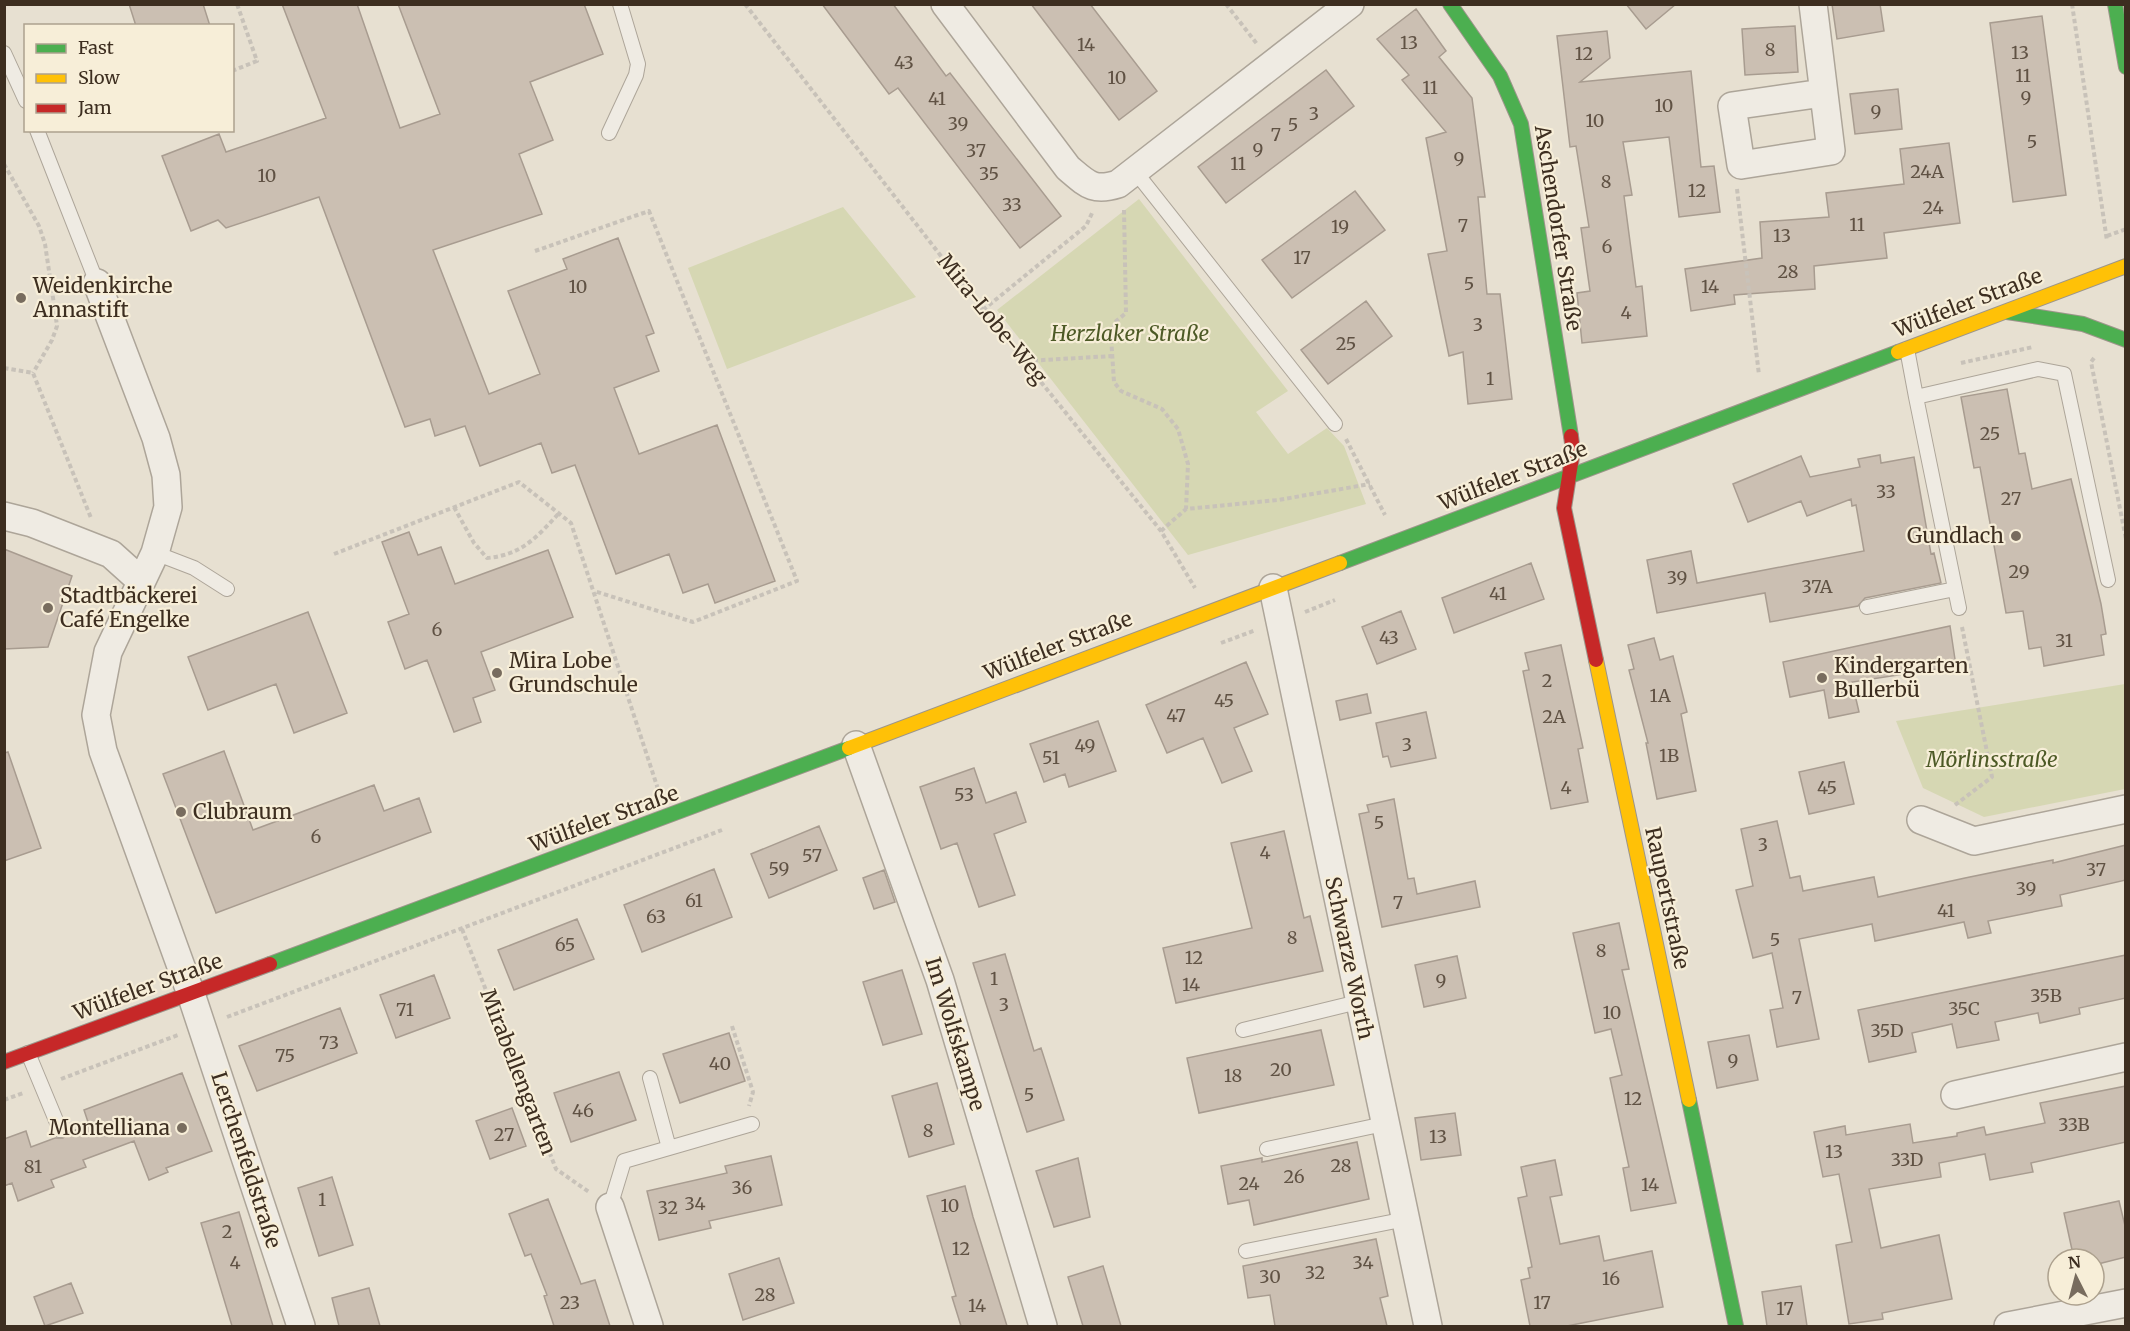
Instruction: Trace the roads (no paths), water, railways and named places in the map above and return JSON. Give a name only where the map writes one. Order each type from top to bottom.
[{"type":"main road","name":"Aschendorfer Straße","points":[[1450,4],[1499,73],[1514,99],[1519,116],[1573,451],[1568,477]]},
{"type":"main road","points":[[2115,4],[2126,67]]},
{"type":"main road","name":"Wülfeler Straße","points":[[4,1062],[667,819],[1209,611],[1399,542],[2126,266]]},
{"type":"main road","points":[[2005,311],[2086,324],[2126,340]]},
{"type":"main road","name":"Raupertstraße","points":[[1568,477],[1564,508],[1736,1326]]},
{"type":"street","points":[[945,4],[1068,168],[1087,184],[1118,181],[1350,4]]},
{"type":"street","points":[[1813,4],[1831,151],[1741,165],[1732,106],[1823,93]]},
{"type":"street","name":"Lerchenfeldstraße","points":[[97,283],[156,438],[166,475],[168,507],[155,554],[108,652],[96,715],[103,751],[191,994],[302,1326]]},
{"type":"street","points":[[4,516],[32,523],[111,554],[141,581]]},
{"type":"street","name":"Schwarze Worth","points":[[1272,588],[1428,1326]]},
{"type":"street","name":"Im Wolfskampe","points":[[856,745],[940,980],[1043,1326]]},
{"type":"street","points":[[1930,823],[1974,841],[2126,809]]},
{"type":"street","points":[[1954,1095],[2126,1057]]},
{"type":"street","points":[[610,1207],[649,1326]]},
{"type":"street","points":[[2008,1326],[2126,1303]]},
{"type":"lane","points":[[609,133],[636,75],[638,63],[620,4]]},
{"type":"lane","points":[[4,53],[24,97]]},
{"type":"lane","points":[[38,132],[97,283]]},
{"type":"lane","points":[[1118,181],[1335,424]]},
{"type":"lane","points":[[1907,349],[1959,608]]},
{"type":"lane","points":[[1917,397],[2038,369],[2064,374],[2108,580]]},
{"type":"lane","points":[[155,554],[194,568],[227,589]]},
{"type":"lane","points":[[1867,607],[1955,589]]},
{"type":"lane","points":[[1242,1030],[1358,1002]]},
{"type":"lane","points":[[28,1053],[60,1130]]},
{"type":"lane","points":[[650,1078],[669,1148]]},
{"type":"lane","points":[[1267,1149],[1384,1124]]},
{"type":"lane","points":[[610,1207],[624,1161],[748,1125]]},
{"type":"lane","points":[[1246,1251],[1406,1219]]},
{"type":"place","name":"Weidenkirche Annastift","points":[[21,298]]},
{"type":"place","name":"Gundlach","points":[[2016,536]]},
{"type":"place","name":"Stadtbäckerei Café Engelke","points":[[48,608]]},
{"type":"place","name":"Mira Lobe Grundschule","points":[[497,673]]},
{"type":"place","name":"Kindergarten Bullerbü","points":[[1822,678]]},
{"type":"place","name":"Clubraum","points":[[181,812]]},
{"type":"place","name":"Montelliana","points":[[182,1128]]},
{"type":"park label","name":"Herzlaker Straße","points":[[1130,334]]},
{"type":"park label","name":"Mörlinsstraße","points":[[1992,760]]}]
